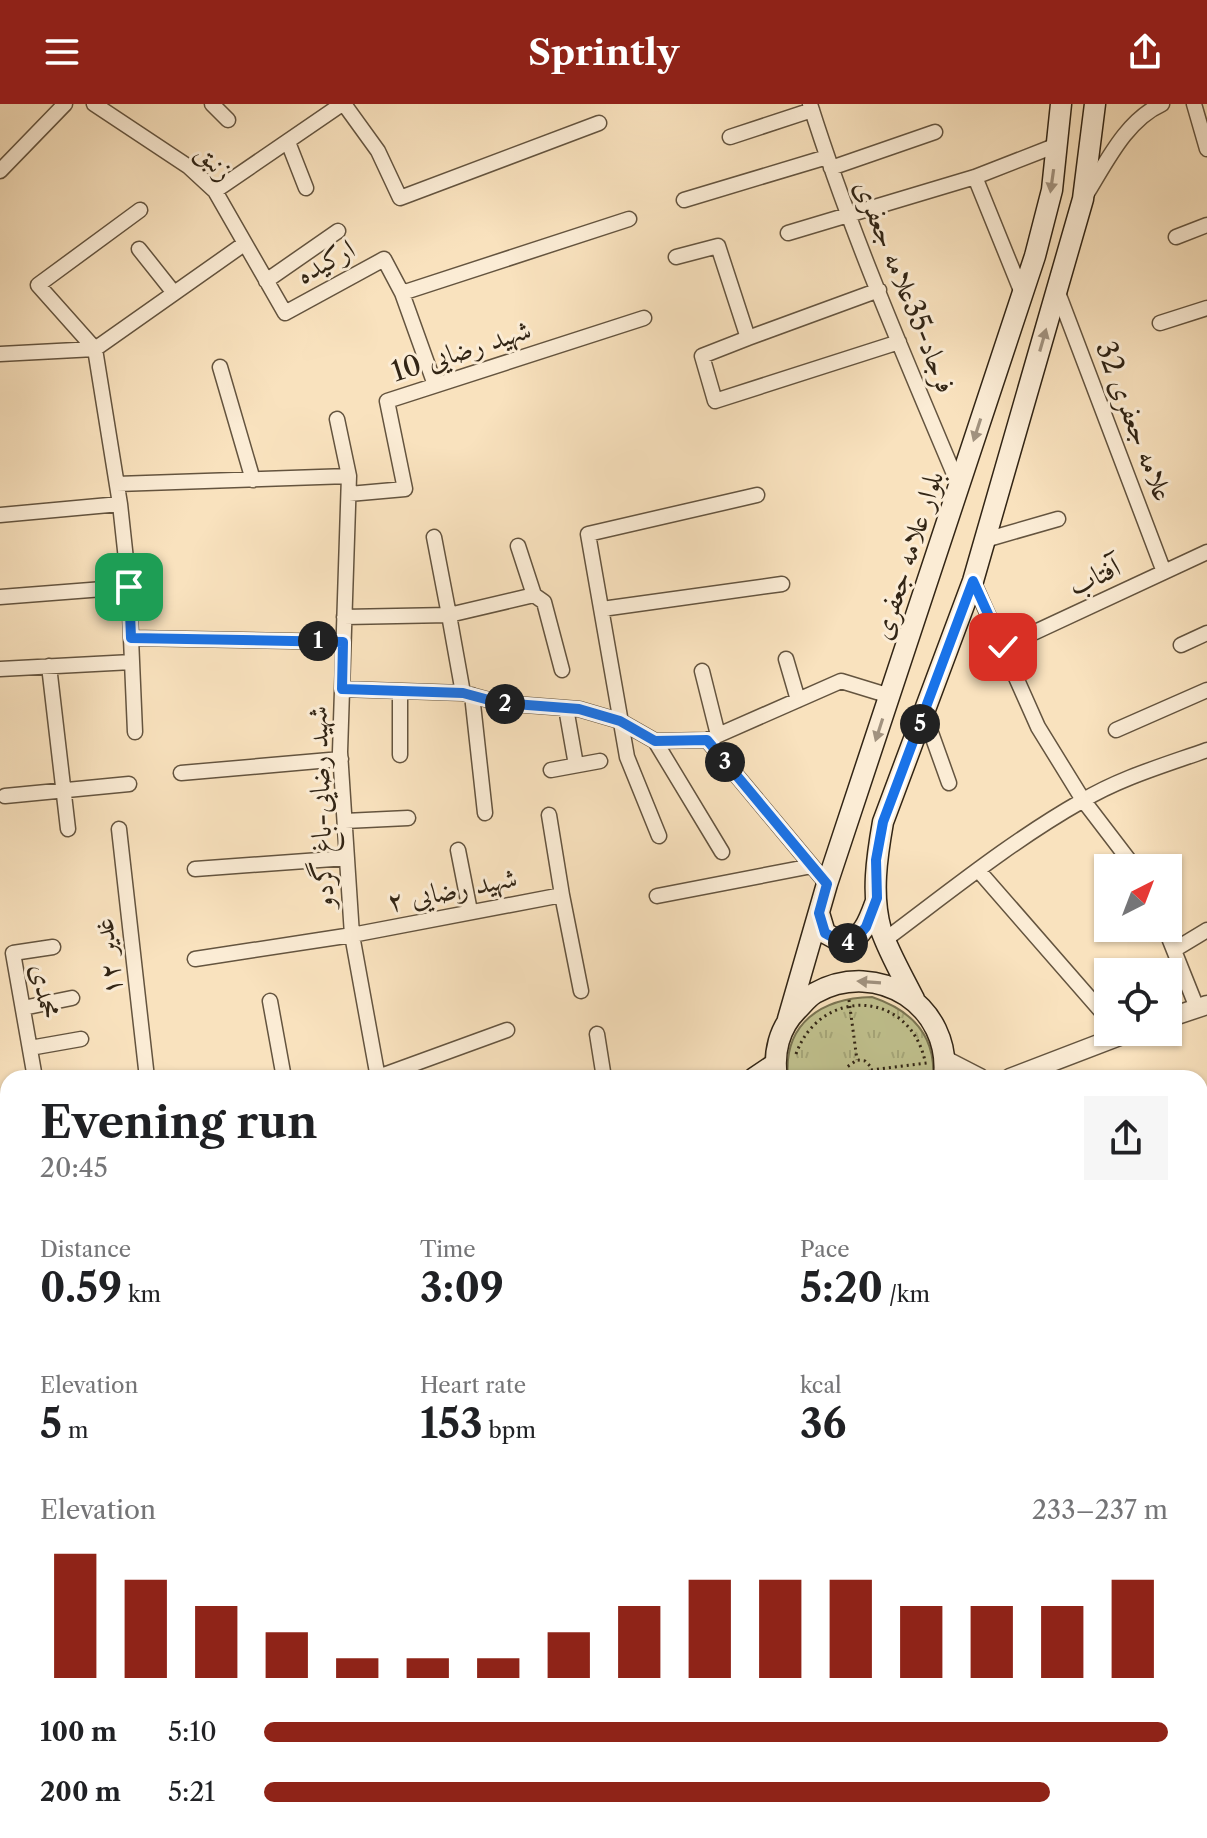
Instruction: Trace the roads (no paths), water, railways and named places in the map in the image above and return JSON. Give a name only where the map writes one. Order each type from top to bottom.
[{"type":"main road","name":"بلوار علامه جعفری","points":[[776,1070],[778,1040],[788,1019],[827,884],[1022,293],[1052,190],[1061,104]]},
{"type":"main road","points":[[935,1067],[940,1037],[930,1016],[914,999],[881,929],[876,860],[883,822],[973,581],[985,540],[1083,199],[1095,104]]},
{"type":"main road","points":[[819,913],[825,933],[845,944],[855,940],[866,927],[877,898]]},
{"type":"main road","points":[[788,1019],[813,994],[847,981],[882,983],[914,999]]},
{"type":"street","points":[[0,171],[65,104]]},
{"type":"street","name":"زنبق","points":[[94,104],[115,109],[215,191],[244,244]]},
{"type":"street","points":[[212,104],[228,120]]},
{"type":"street","points":[[215,191],[343,104],[378,151],[400,198],[599,123]]},
{"type":"street","points":[[1083,199],[1126,132],[1151,109],[1162,104]]},
{"type":"street","points":[[1194,104],[1207,149]]},
{"type":"street","points":[[730,137],[811,107]]},
{"type":"street","name":"فرجاد-35علامه جعفری","points":[[811,107],[829,163],[959,486]]},
{"type":"street","points":[[684,200],[935,132]]},
{"type":"street","points":[[288,142],[306,188]]},
{"type":"street","points":[[788,233],[975,177],[1057,145]]},
{"type":"street","points":[[975,177],[1022,293]]},
{"type":"street","points":[[135,732],[129,587],[120,504],[95,349],[38,285],[140,210]]},
{"type":"street","points":[[402,293],[629,219]]},
{"type":"street","points":[[1176,237],[1207,225]]},
{"type":"street","points":[[266,281],[338,231]]},
{"type":"street","points":[[0,354],[95,349],[244,244]]},
{"type":"street","name":"ارکیده","points":[[244,244],[285,313],[384,259],[402,293],[435,385]]},
{"type":"street","points":[[676,257],[718,246],[748,338]]},
{"type":"street","points":[[139,249],[174,293]]},
{"type":"street","name":"علامه جعفری 32","points":[[1057,289],[1164,572]]},
{"type":"street","points":[[879,290],[702,356],[715,401],[899,342]]},
{"type":"street","points":[[1160,323],[1207,308]]},
{"type":"street","name":"شهید رضایی 10","points":[[349,494],[405,489],[387,401],[644,318]]},
{"type":"street","points":[[220,367],[253,480]]},
{"type":"street","name":"شهید رضایی-باغ گردو","points":[[337,419],[349,476],[341,759],[347,858],[352,935],[377,1070]]},
{"type":"street","points":[[117,484],[349,476]]},
{"type":"street","points":[[659,836],[627,757],[588,534],[757,495]]},
{"type":"street","points":[[0,515],[120,504]]},
{"type":"street","points":[[985,540],[1058,519]]},
{"type":"street","points":[[434,537],[467,694],[485,813]]},
{"type":"street","points":[[518,546],[534,595],[544,602],[562,670]]},
{"type":"street","name":"آفتاب","points":[[1003,647],[1207,552]]},
{"type":"street","points":[[973,581],[1038,727],[1083,800],[1124,854]]},
{"type":"street","points":[[602,609],[782,584]]},
{"type":"street","points":[[0,597],[129,587]]},
{"type":"street","points":[[344,617],[449,615],[534,595]]},
{"type":"street","points":[[1181,645],[1207,633]]},
{"type":"street","points":[[131,638],[343,642]]},
{"type":"street","points":[[786,659],[798,700]]},
{"type":"street","points":[[0,669],[132,662]]},
{"type":"street","points":[[49,666],[68,829]]},
{"type":"street","points":[[702,671],[712,737],[827,884]]},
{"type":"street","points":[[655,741],[712,737],[841,681],[890,696]]},
{"type":"street","points":[[342,689],[467,694],[500,703],[579,709],[620,721],[655,741],[722,852]]},
{"type":"street","points":[[1116,730],[1207,690]]},
{"type":"street","points":[[400,691],[400,755]]},
{"type":"street","points":[[566,708],[576,765]]},
{"type":"street","points":[[924,713],[949,783]]},
{"type":"street","points":[[886,939],[978,870],[1083,800],[1152,769],[1207,750]]},
{"type":"street","points":[[181,773],[341,759]]},
{"type":"street","points":[[551,770],[600,761]]},
{"type":"street","points":[[5,796],[129,784]]},
{"type":"street","name":"شهید رضایی ۲","points":[[549,815],[581,991]]},
{"type":"street","points":[[345,821],[408,818]]},
{"type":"street","name":"غدیر ۱۲","points":[[119,829],[146,1070]]},
{"type":"street","points":[[458,850],[470,911]]},
{"type":"street","points":[[195,869],[347,858]]},
{"type":"street","points":[[657,896],[812,866]]},
{"type":"street","points":[[978,870],[1094,1003]]},
{"type":"street","name":"شهید رضایی ۲","points":[[195,959],[352,935],[562,895]]},
{"type":"street","points":[[1174,950],[1207,930]]},
{"type":"street","points":[[1171,942],[1202,1006],[1182,1013]]},
{"type":"street","name":"محمدی","points":[[34,1070],[13,953],[53,947]]},
{"type":"street","points":[[23,1008],[72,998]]},
{"type":"street","points":[[270,1001],[283,1070]]},
{"type":"street","points":[[400,1070],[507,1030]]},
{"type":"street","points":[[597,1034],[603,1070]]},
{"type":"street","points":[[30,1048],[81,1039]]},
{"type":"street","points":[[1030,1070],[1094,1045]]}]
